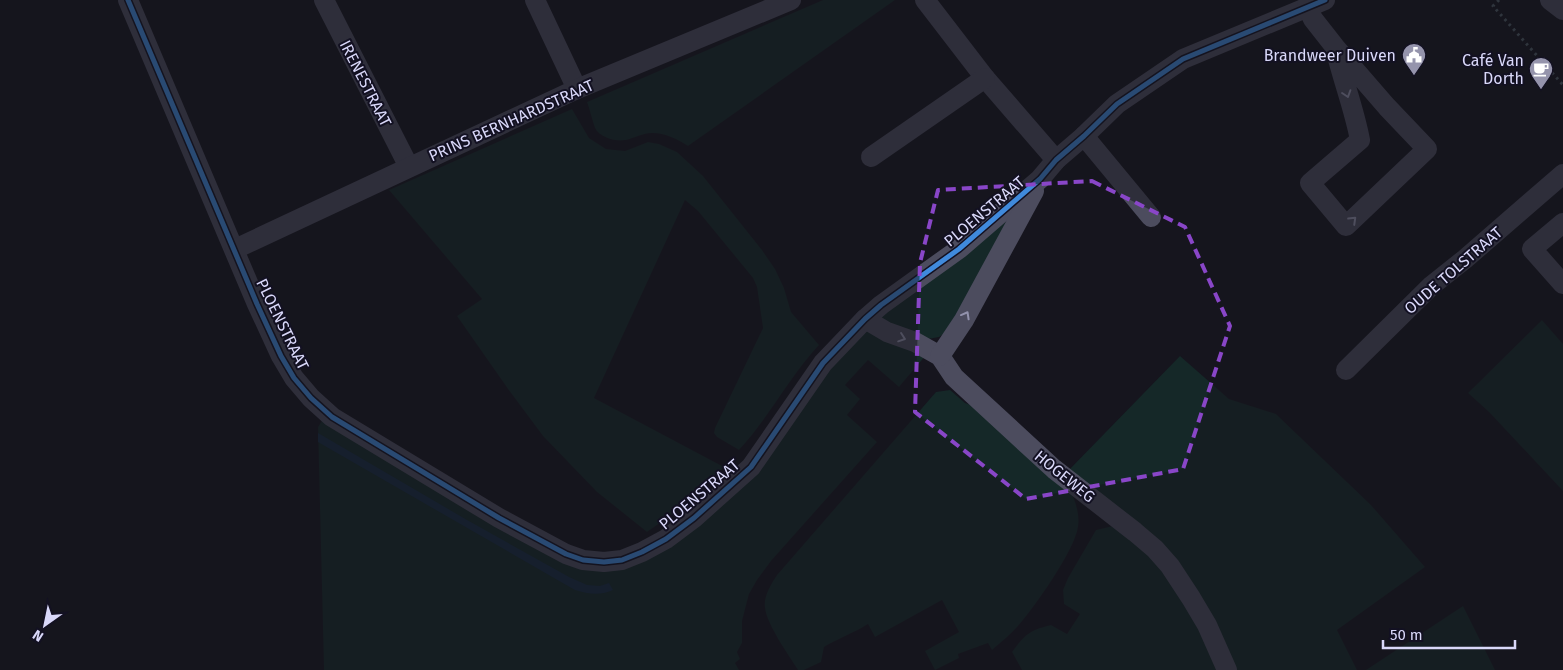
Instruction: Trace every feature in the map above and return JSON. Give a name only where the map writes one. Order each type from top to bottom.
[{"type":"street","name":"PLOENSTRAAT","points":[[128,0],[257,304],[281,356],[294,378],[311,398],[332,417],[378,446],[534,538],[583,560],[604,562],[622,560],[642,552],[666,539],[694,518],[751,467],[823,363],[865,319],[881,305],[959,249],[1040,179],[1056,160],[1117,104],[1183,59],[1316,3]]},
{"type":"street","name":"IRENESTRAAT","points":[[324,0],[409,167]]},
{"type":"street","points":[[535,0],[577,89]]},
{"type":"street","name":"PRINS BERNHARDSTRAAT","points":[[235,249],[577,89],[791,0]]},
{"type":"street","points":[[925,0],[985,78],[1056,160]]},
{"type":"street","points":[[1550,0],[1563,10]]},
{"type":"street","points":[[1316,3],[1313,19],[1335,47],[1392,102],[1427,149],[1346,226],[1310,183],[1360,140],[1335,47]]},
{"type":"street","points":[[871,157],[985,78]]},
{"type":"street","points":[[1084,136],[1151,217]]},
{"type":"street","name":"OUDE TOLSTRAAT","points":[[1346,370],[1431,286],[1563,174]]},
{"type":"street","name":"PLOENSTRAAT","points":[[940,356],[964,320],[1040,179]]},
{"type":"street","points":[[1563,223],[1532,249],[1563,284]]},
{"type":"street","name":"HOGEWEG","points":[[865,319],[887,332],[915,342],[940,356],[954,377],[1054,469],[1155,549],[1170,566],[1207,625],[1226,670]]},
{"type":"path","points":[[1499,0],[1493,6],[1563,86]]},
{"type":"highlighted area","points":[[1092,181],[1185,227],[1230,326],[1183,469],[1026,499],[915,412],[920,263],[938,190]]},
{"type":"green space","points":[[823,0],[895,0],[688,146],[671,137],[657,133],[626,140],[613,140],[604,137],[595,128],[587,102]]},
{"type":"green space","points":[[572,109],[589,138],[606,149],[625,151],[648,142],[659,144],[677,152],[703,176],[762,250],[775,269],[784,288],[791,312],[819,345],[798,370],[760,425],[739,450],[717,437],[714,433],[715,428],[763,328],[757,287],[753,278],[698,211],[685,200],[594,398],[724,467],[706,485],[647,532],[597,492],[543,436],[457,316],[482,299],[389,190]]},
{"type":"green space","points":[[1012,217],[948,331],[939,337],[928,339],[881,321],[882,316]]},
{"type":"green space","points":[[1542,320],[1563,344],[1563,491],[1489,412],[1468,393]]},
{"type":"green space","points":[[868,331],[926,355],[899,387],[868,360],[845,385],[860,399],[847,415],[877,442],[771,561],[757,580],[749,594],[742,621],[742,643],[737,652],[740,659],[735,663],[739,670],[324,670],[318,427],[323,419],[581,565],[669,543],[846,347]]},
{"type":"green space","points":[[1180,356],[1229,399],[1276,414],[1371,505],[1425,567],[1337,630],[1357,670],[1230,670],[1197,599],[1067,472]]},
{"type":"green space","points":[[950,390],[965,403],[976,407],[1072,494],[1077,510],[1078,527],[1070,550],[1025,618],[992,650],[988,643],[958,654],[959,658],[935,670],[925,651],[959,632],[942,600],[875,637],[868,624],[824,647],[821,662],[804,670],[798,670],[778,639],[767,615],[765,599],[770,586],[777,575],[936,392]]},
{"type":"green space","points":[[1117,525],[1149,552],[1181,595],[1219,670],[1022,670],[1012,652],[1028,634],[1038,629],[1051,625],[1067,634],[1080,614],[1064,604],[1063,590],[1068,578],[1096,530]]},
{"type":"green space","points":[[1463,606],[1495,670],[1366,670]]},
{"type":"water","points":[[318,433],[569,577],[587,585],[600,586],[609,583],[613,590],[594,594],[575,590],[318,442]]},
{"type":"cycle path","points":[[128,0],[257,304],[281,356],[294,378],[311,398],[332,417],[499,518],[566,554],[583,560],[604,562],[622,560],[642,552],[666,539],[694,518],[751,467],[823,363],[865,319],[881,305],[959,249],[1040,179],[1056,160],[1117,104],[1183,59],[1325,0]]},
{"type":"place","name":"Brandweer Duiven","points":[[1414,76]]},
{"type":"place","name":"Café Van Dorth","points":[[1541,90]]}]
